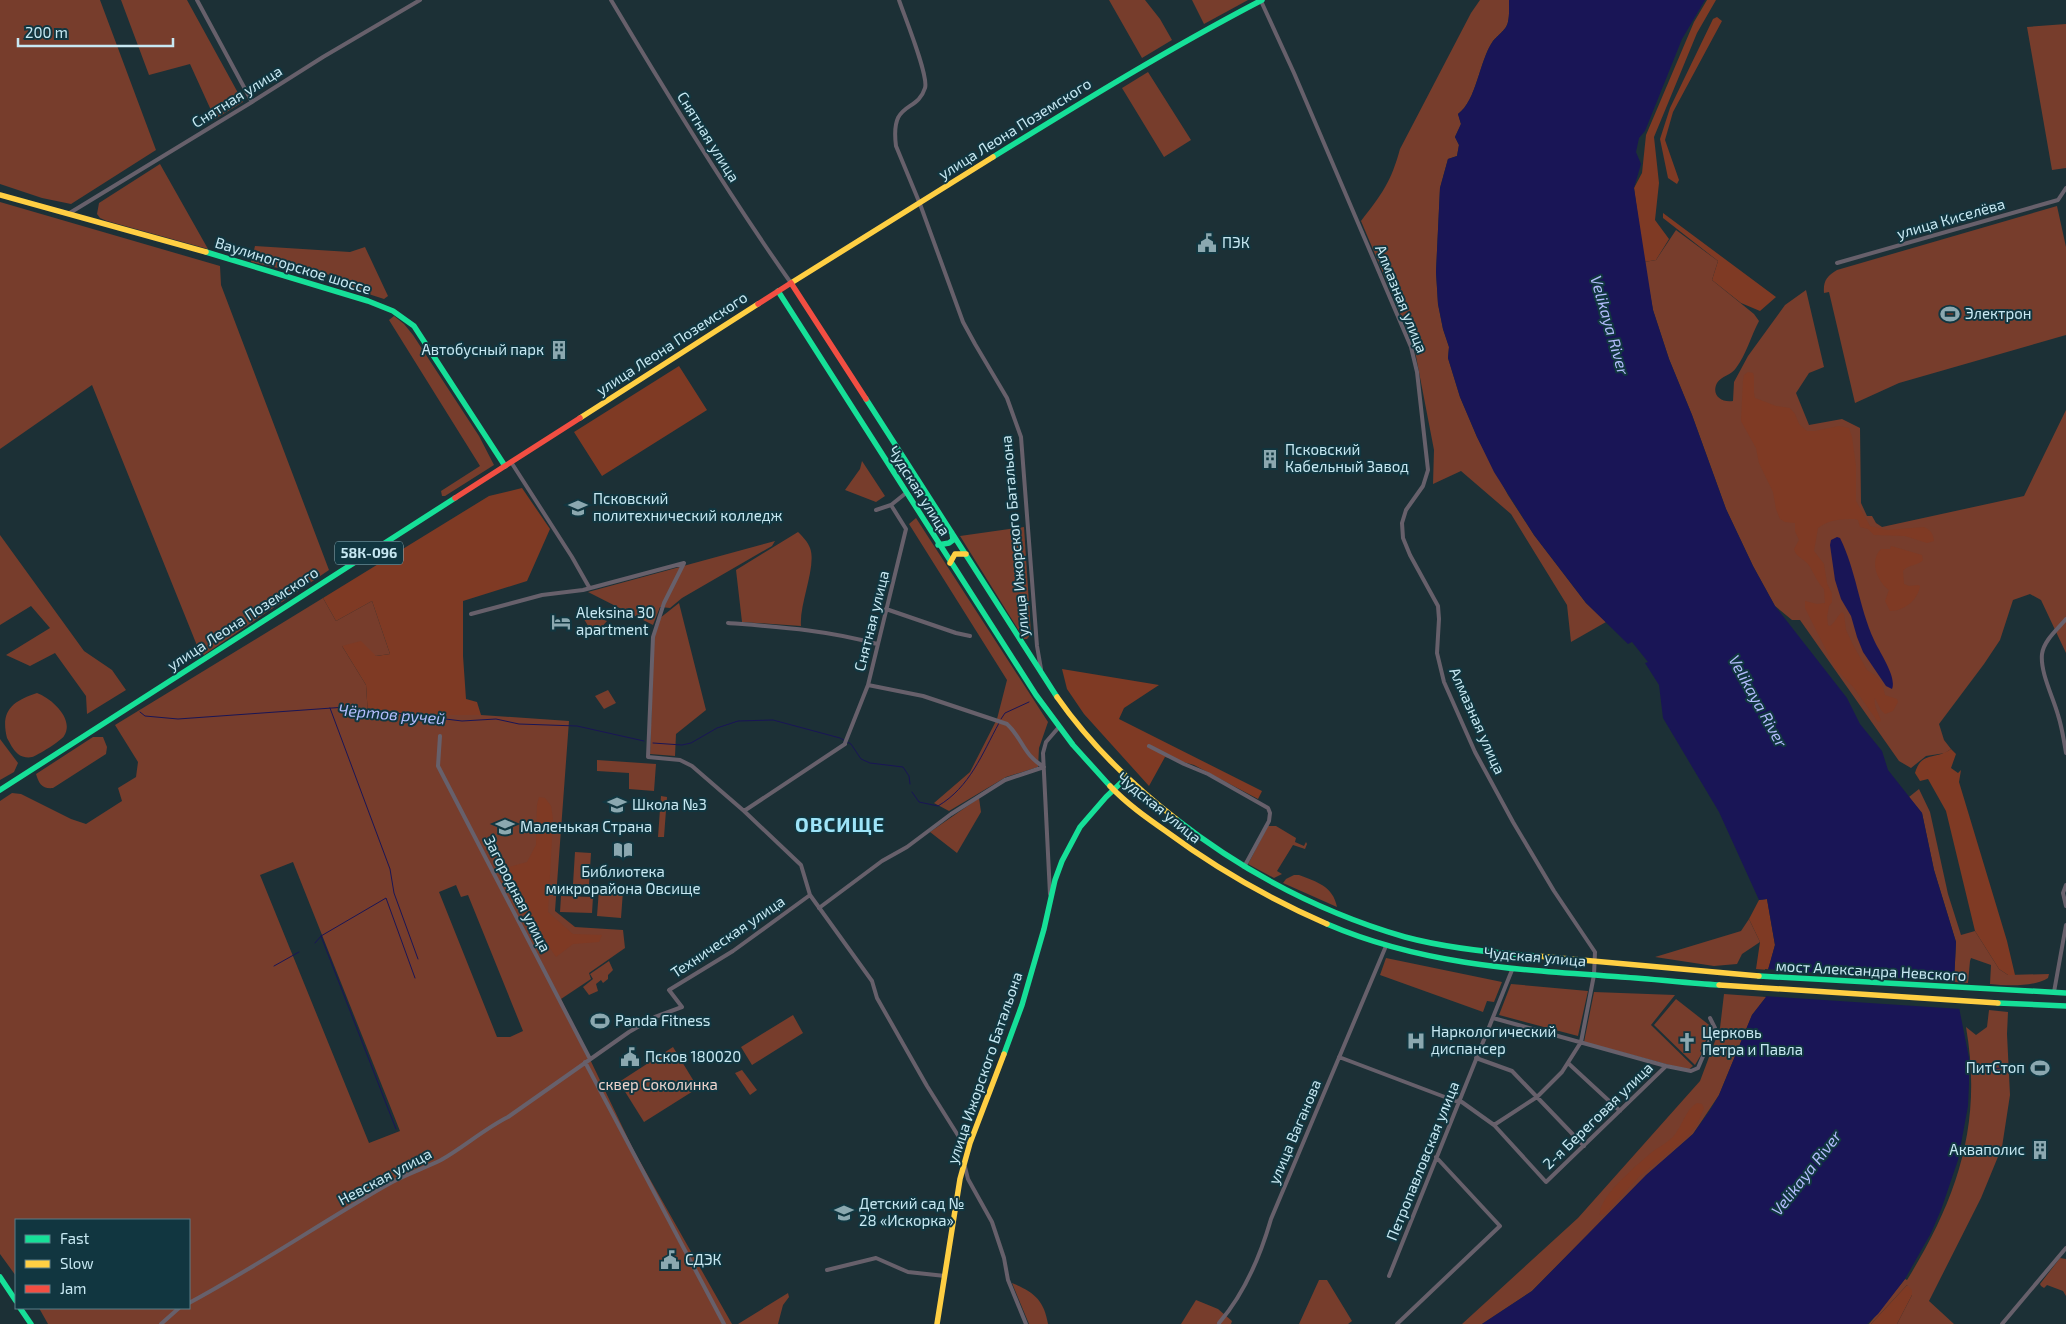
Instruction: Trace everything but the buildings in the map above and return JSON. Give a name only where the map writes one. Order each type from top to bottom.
[{"type":"main road","name":"улица Леона Поземского","points":[[0,790],[778,291],[1115,81],[1184,41],[1261,1]]},
{"type":"main road","name":"Ваулиногорское шоссе","points":[[0,195],[269,270],[386,307],[402,315],[414,326],[508,464]]},
{"type":"main road","name":"Чудская улица","points":[[791,283],[952,532],[1042,676],[1076,724],[1126,778],[1204,842],[1263,878],[1326,910],[1406,936],[1507,955],[1595,961],[1733,975]]},
{"type":"main road","name":"Чудская улица","points":[[778,291],[938,545],[1059,727],[1113,790],[1196,854],[1257,892],[1321,923],[1386,946],[1426,956],[1512,970],[1732,987]]},
{"type":"main road","points":[[938,545],[949,543],[953,540],[952,532]]},
{"type":"main road","points":[[950,563],[955,554],[960,552],[966,554]]},
{"type":"main road","name":"улица Ижорского Батальона","points":[[938,1324],[954,1211],[964,1165],[970,1143],[1022,1004],[1062,861],[1080,827],[1126,778]]},
{"type":"main road","points":[[1426,956],[1430,952],[1431,946],[1429,941]]},
{"type":"main road","points":[[1460,963],[1458,953],[1463,948]]},
{"type":"main road","name":"мост Александра Невского","points":[[1733,975],[2066,993]]},
{"type":"main road","name":"мост Александра Невского","points":[[1732,987],[2008,1005],[2066,1006]]},
{"type":"main road","points":[[0,1277],[15,1300]]},
{"type":"main road","points":[[21,1309],[31,1324]]},
{"type":"street","points":[[197,0],[252,102]]},
{"type":"street","name":"Снятная улица","points":[[67,215],[322,57],[420,0]]},
{"type":"street","name":"Снятная улица","points":[[611,0],[682,120],[756,234],[791,283]]},
{"type":"street","name":"улица Ижорского Батальона","points":[[899,0],[926,82],[925,89],[919,98],[902,110],[898,116],[895,136],[898,154],[920,204],[963,322],[1007,398],[1021,437],[1037,646],[1042,676]]},
{"type":"street","name":"Алмазная улица","points":[[1261,1],[1294,73],[1411,347],[1418,380],[1428,470],[1423,486],[1406,510],[1402,523],[1403,538],[1410,555],[1438,606],[1440,619],[1437,653],[1444,682],[1475,752],[1554,891],[1589,941],[1595,952],[1595,961]]},
{"type":"street","name":"улица Киселёва","points":[[1837,263],[2058,200],[2066,188]]},
{"type":"street","points":[[508,464],[567,550],[589,588]]},
{"type":"street","points":[[876,510],[891,505],[906,492]]},
{"type":"street","name":"Снятная улица","points":[[744,811],[845,743],[868,685],[906,529],[891,505]]},
{"type":"street","points":[[471,614],[542,595],[589,588],[684,563],[662,610],[653,637],[648,756],[680,760],[692,766],[802,865],[810,895],[872,981],[877,998],[927,1086],[959,1137],[970,1143]]},
{"type":"street","points":[[886,609],[970,636]]},
{"type":"street","points":[[2066,619],[2045,644],[2042,655],[2046,684],[2058,714],[2066,753]]},
{"type":"street","points":[[728,623],[804,629],[846,635],[877,644]]},
{"type":"street","points":[[868,685],[923,696],[1007,724],[1013,729],[1032,760],[1044,767]]},
{"type":"street","name":"улица Ижорского Батальона","points":[[1050,899],[1044,747],[1059,727]]},
{"type":"street","name":"Загородная улица","points":[[440,736],[438,766],[590,1059]]},
{"type":"street","points":[[1149,746],[1214,777],[1268,808],[1270,813],[1269,821],[1244,867]]},
{"type":"street","points":[[819,908],[882,861],[908,847],[951,814],[1004,780],[1044,767]]},
{"type":"street","points":[[2066,885],[2063,893],[2066,906]]},
{"type":"street","name":"Техническая улица","points":[[585,1062],[646,1021],[682,1007],[669,990],[733,951],[810,895]]},
{"type":"street","points":[[2054,993],[2066,926]]},
{"type":"street","name":"улица Ваганова","points":[[1219,1323],[1256,1266],[1271,1219],[1386,946]]},
{"type":"street","points":[[1339,1057],[1459,1101],[1494,1125],[1537,1097],[1562,1072],[1581,1042],[1595,961]]},
{"type":"street","name":"Петропавловская улица","points":[[1389,1276],[1512,970]]},
{"type":"street","points":[[1493,1018],[1666,1066],[1691,1071],[1698,1068],[1715,1028],[1710,1018]]},
{"type":"street","points":[[1476,1058],[1512,1071],[1584,1146]]},
{"type":"street","points":[[585,1062],[724,1324]]},
{"type":"street","name":"Невская улица","points":[[190,1302],[386,1186],[448,1155],[478,1137],[488,1127],[508,1117],[585,1062]]},
{"type":"street","points":[[1568,1063],[1620,1111]]},
{"type":"street","name":"2-я Береговая улица","points":[[1494,1125],[1546,1182],[1666,1066]]},
{"type":"street","points":[[1398,1324],[1500,1224],[1436,1157]]},
{"type":"street","points":[[964,1165],[968,1180],[992,1222],[1004,1258],[1010,1286],[1026,1324]]},
{"type":"street","points":[[2002,1324],[2066,1248]]},
{"type":"street","points":[[827,1270],[876,1258],[908,1272],[945,1276]]},
{"type":"street","points":[[161,1324],[178,1309]]},
{"type":"green space","points":[[0,0],[100,0],[156,150],[71,204],[42,198],[0,184]]},
{"type":"green space","points":[[121,0],[187,0],[243,102],[215,119],[190,64],[149,75]]},
{"type":"green space","points":[[1109,0],[1145,0],[1160,19],[1172,40],[1142,58]]},
{"type":"green space","points":[[1192,0],[1248,0],[1204,24]]},
{"type":"green space","points":[[1480,0],[1509,0],[1509,18],[1506,27],[1488,49],[1470,100],[1458,114],[1461,124],[1455,137],[1459,145],[1457,156],[1448,159],[1440,188],[1436,272],[1438,304],[1449,347],[1448,358],[1460,397],[1477,437],[1508,495],[1534,535],[1586,603],[1606,622],[1571,642],[1567,605],[1511,514],[1461,471],[1433,484],[1434,450],[1414,346],[1361,221],[1385,187],[1400,149],[1471,13]]},
{"type":"green space","points":[[2066,24],[2066,168],[2052,170],[2027,27]]},
{"type":"green space","points":[[1148,72],[1191,140],[1164,157],[1122,88]]},
{"type":"green space","points":[[160,164],[208,249],[107,221],[100,218],[97,214],[99,203]]},
{"type":"green space","points":[[0,202],[220,266],[221,285],[329,570],[204,655],[198,648],[92,385],[0,449]]},
{"type":"green space","name":"Электрон","points":[[2057,206],[2066,247],[2066,335],[1899,383],[1855,403],[1829,292],[1824,293],[1825,282],[1831,274],[1837,270]]},
{"type":"green space","points":[[1676,230],[1718,261],[1712,280],[1754,314],[1759,321],[1740,363],[1732,372],[1721,379],[1715,387],[1718,397],[1725,401],[1733,401],[1734,382],[1748,356],[1785,305],[1806,290],[1824,367],[1809,373],[1796,393],[1809,425],[1842,419],[1860,428],[1861,503],[1867,516],[1872,516],[1876,523],[1882,527],[2024,496],[2066,410],[2066,653],[2041,600],[2030,594],[2013,600],[2000,640],[1939,724],[1944,740],[1951,749],[1945,753],[1926,756],[1911,768],[1899,761],[1800,620],[1792,620],[1775,606],[1753,566],[1726,509],[1692,415],[1669,359],[1653,310],[1644,262],[1656,260]]},
{"type":"green space","points":[[255,246],[350,252],[365,247],[388,296],[384,299],[350,288],[351,281],[294,265],[292,271],[251,262]]},
{"type":"green space","points":[[394,316],[413,335],[479,436],[494,465],[445,496],[442,496],[441,491],[480,466],[389,320]]},
{"type":"green space","points":[[862,461],[885,496],[876,502],[845,490],[860,469]]},
{"type":"green space","points":[[916,518],[1048,722],[1039,748],[1038,767],[1006,777],[949,811],[934,803],[970,772],[997,719],[1007,680],[909,524]]},
{"type":"green space","points":[[1024,527],[1031,634],[1027,639],[1024,639],[960,536]]},
{"type":"green space","points":[[798,532],[808,544],[812,556],[801,626],[742,622],[736,570]]},
{"type":"green space","points":[[0,535],[84,651],[112,670],[126,690],[87,714],[86,696],[55,653],[30,666],[6,655],[50,628],[31,606],[0,625]]},
{"type":"green space","points":[[775,541],[772,546],[682,598],[670,608],[660,607],[653,625],[588,592]]},
{"type":"green space","points":[[323,598],[336,621],[372,601],[390,654],[376,656],[342,646],[366,685],[368,715],[481,715],[569,721],[555,911],[575,927],[623,930],[625,948],[589,973],[591,979],[561,999],[634,1151],[732,1324],[48,1324],[40,1309],[190,1309],[190,1219],[15,1219],[15,1275],[0,1254],[0,801],[12,793],[21,794],[71,819],[86,824],[122,801],[118,788],[136,777],[138,762],[115,725]],"holes":[[[293,862],[400,1131],[369,1143],[260,875]],[[456,885],[461,897],[468,895],[523,1031],[510,1037],[497,1037],[439,892]]]},
{"type":"green space","points":[[679,603],[706,710],[676,734],[675,756],[650,754],[654,638],[660,618]]},
{"type":"green space","points":[[579,611],[607,621],[599,630],[590,629]]},
{"type":"green space","points":[[608,690],[616,703],[604,709],[595,696]]},
{"type":"green space","points":[[37,693],[49,699],[60,710],[64,716],[67,729],[64,736],[49,748],[35,756],[25,757],[16,752],[7,738],[5,720],[10,708],[15,703]]},
{"type":"green space","points":[[93,737],[103,737],[107,747],[106,754],[53,788],[46,788],[38,781],[36,774]]},
{"type":"green space","points":[[0,739],[18,763],[14,772],[0,780]]},
{"type":"green space","points":[[597,760],[656,764],[654,791],[629,789],[629,773],[597,771]]},
{"type":"green space","points":[[1919,789],[1930,812],[1948,894],[1961,935],[1975,931],[1999,969],[2008,975],[2049,974],[2048,978],[2028,984],[1990,984],[1991,965],[1971,958],[1968,983],[1954,982],[1956,942],[1934,870],[1922,813],[1909,797]]},
{"type":"green space","points":[[661,796],[667,797],[664,837],[658,837]]},
{"type":"green space","points":[[979,798],[981,812],[957,853],[930,832]]},
{"type":"green space","points":[[1268,826],[1276,826],[1296,838],[1295,842],[1304,846],[1306,842],[1307,844],[1305,849],[1293,845],[1277,871],[1282,874],[1274,878],[1248,864]]},
{"type":"green space","points":[[575,852],[591,853],[589,885],[573,884]]},
{"type":"green space","points":[[1294,875],[1312,880],[1328,889],[1337,907],[1283,883]]},
{"type":"green space","points":[[599,889],[623,891],[621,918],[597,916]]},
{"type":"green space","points":[[561,896],[593,897],[592,913],[560,912]]},
{"type":"green space","points":[[1749,919],[1760,942],[1742,954],[1737,964],[1714,966],[1655,957],[1741,931]]},
{"type":"green space","points":[[1386,958],[1502,982],[1494,1002],[1487,1001],[1483,1012],[1380,975]]},
{"type":"green space","points":[[609,961],[613,970],[608,975],[608,979],[603,983],[601,980],[596,984],[598,991],[589,995],[583,987],[593,979],[590,974]]},
{"type":"green space","points":[[1511,984],[1588,991],[1578,1036],[1499,1015]]},
{"type":"green space","points":[[1594,992],[1675,995],[1651,1025],[1693,1066],[1688,1070],[1584,1042]]},
{"type":"green space","points":[[1724,994],[1766,997],[1752,1015],[1719,1095],[1693,1134],[1646,1176],[1532,1291],[1482,1324],[1462,1324],[1578,1218],[1700,1081],[1720,1028]]},
{"type":"green space","points":[[1676,999],[1713,1028],[1700,1051],[1702,1053],[1695,1065],[1654,1025]]},
{"type":"green space","points":[[1989,1010],[2008,1012],[2007,1034],[2010,1095],[2002,1147],[1981,1198],[1929,1301],[1954,1324],[1897,1324],[1912,1295],[1907,1285],[1869,1324],[1905,1279],[1907,1280],[1940,1220],[1952,1190],[1962,1160],[1971,1096],[1966,1027],[1976,1035],[1987,1027]]},
{"type":"green space","points":[[793,1015],[803,1033],[752,1065],[741,1047]]},
{"type":"green space","name":"сквер Соколинка","points":[[673,1047],[698,1088],[644,1122],[619,1082]]},
{"type":"green space","points":[[742,1070],[757,1090],[750,1095],[735,1073]]},
{"type":"green space","points":[[2060,1258],[2066,1259],[2066,1296],[2063,1291],[2047,1285],[2044,1288],[2040,1284]]},
{"type":"green space","points":[[1319,1280],[1327,1280],[1352,1321],[1348,1324],[1299,1324]]},
{"type":"green space","points":[[1012,1283],[1037,1298],[1044,1309],[1048,1324],[1029,1324]]},
{"type":"green space","points":[[788,1293],[789,1297],[783,1305],[778,1324],[738,1324]]},
{"type":"green space","points":[[1196,1300],[1218,1309],[1232,1321],[1231,1324],[1181,1324]]},
{"type":"shaded area","points":[[1707,0],[1716,0],[1697,33],[1654,137],[1659,183],[1655,220],[1669,239],[1656,260],[1644,262],[1634,188],[1642,173],[1646,135],[1694,22]]},
{"type":"shaded area","points":[[1717,17],[1722,21],[1673,112],[1665,140],[1679,180],[1677,184],[1668,178],[1660,139],[1670,108],[1713,19]]},
{"type":"shaded area","points":[[1663,213],[1776,297],[1760,311],[1741,303],[1712,280],[1718,261],[1663,218]]},
{"type":"shaded area","points":[[679,366],[707,410],[602,476],[574,432]]},
{"type":"shaded area","points":[[1748,372],[1753,373],[1754,376],[1755,398],[1776,406],[1790,408],[1799,424],[1807,431],[1839,426],[1849,428],[1856,466],[1856,501],[1870,526],[1888,530],[1924,527],[1932,534],[1934,541],[1927,543],[1905,536],[1874,535],[1868,529],[1860,527],[1858,520],[1855,519],[1831,521],[1818,528],[1814,551],[1824,564],[1827,583],[1832,594],[1832,602],[1829,606],[1827,617],[1828,625],[1832,625],[1842,612],[1844,614],[1846,630],[1867,670],[1882,683],[1885,695],[1897,699],[1898,702],[1893,711],[1885,714],[1875,698],[1875,707],[1881,721],[1878,722],[1854,688],[1835,668],[1805,608],[1805,601],[1817,604],[1825,603],[1824,589],[1808,564],[1795,552],[1794,549],[1799,540],[1795,531],[1795,523],[1785,522],[1780,519],[1773,492],[1759,463],[1756,448],[1741,421],[1743,381],[1744,375]]},
{"type":"shaded area","points":[[522,488],[550,529],[527,581],[463,601],[463,656],[466,699],[477,702],[481,715],[368,715],[366,685],[342,646],[361,641],[376,656],[390,654],[372,601],[336,621],[323,598],[489,496]]},
{"type":"shaded area","points":[[1891,546],[1922,555],[1923,560],[1903,571],[1904,584],[1920,586],[1916,596],[1905,607],[1890,611],[1885,601],[1889,590],[1878,576],[1875,565],[1877,554],[1881,549],[1890,549]]},
{"type":"shaded area","points":[[1062,669],[1159,685],[1124,708],[1119,719],[1262,791],[1258,799],[1194,765],[1165,757],[1149,786],[1084,714],[1067,689]]},
{"type":"shaded area","points":[[1951,749],[1956,754],[1951,768],[1958,773],[1961,770],[1959,782],[2007,941],[2015,975],[2008,975],[1999,969],[1975,931],[1946,811],[1928,779],[1920,781],[1915,773],[1918,766],[1925,759]]},
{"type":"shaded area","points":[[539,797],[545,798],[551,806],[553,819],[548,912],[573,934],[602,935],[599,942],[573,944],[556,957],[544,939],[531,930],[511,886],[509,867],[527,862],[536,845]]},
{"type":"shaded area","points":[[1767,899],[1775,945],[1768,970],[1756,969],[1760,942],[1749,919],[1759,900]]},
{"type":"shaded area","points":[[1697,1103],[1702,1104],[1704,1108],[1697,1125],[1685,1139],[1639,1177],[1605,1214],[1600,1215],[1605,1199],[1637,1165],[1673,1137],[1689,1110]]},
{"type":"shaded area","points":[[1907,1285],[1912,1290],[1912,1295],[1897,1324],[1871,1324]]},
{"type":"water","name":"Velikaya River","points":[[1509,0],[1705,0],[1682,39],[1645,131],[1639,138],[1636,152],[1641,164],[1634,188],[1653,310],[1669,359],[1692,415],[1726,509],[1753,566],[1775,606],[1847,698],[1860,724],[1882,751],[1888,770],[1922,813],[1934,870],[1956,942],[1954,982],[1969,1058],[1968,1106],[1958,1160],[1931,1233],[1905,1279],[1878,1314],[1867,1324],[1482,1324],[1532,1291],[1646,1175],[1693,1134],[1719,1095],[1752,1015],[1766,997],[1768,970],[1775,945],[1767,899],[1759,900],[1719,812],[1663,718],[1659,685],[1645,663],[1648,662],[1632,642],[1628,644],[1586,603],[1534,535],[1494,472],[1460,397],[1448,358],[1449,347],[1438,304],[1436,272],[1440,188],[1448,159],[1457,156],[1459,145],[1455,137],[1461,124],[1458,114],[1470,100],[1488,49],[1507,24]]},
{"type":"water","points":[[1837,537],[1840,538],[1850,563],[1874,640],[1890,672],[1893,684],[1892,689],[1886,686],[1863,652],[1851,616],[1841,599],[1835,580],[1830,545],[1831,540]]},
{"type":"pier","points":[[1765,969],[1956,982],[1961,1009],[1763,996]]},
{"type":"waterway","name":"Чёртов ручей","points":[[1001,719],[1005,713],[1029,702]]},
{"type":"waterway","name":"Чёртов ручей","points":[[140,712],[145,716],[178,719],[346,707],[462,721],[496,719],[519,724],[577,726],[644,741]]},
{"type":"waterway","points":[[330,708],[390,869],[394,893],[418,959]]},
{"type":"waterway","name":"Чёртов ручей","points":[[430,724],[431,718]]},
{"type":"waterway","name":"Чёртов ручей","points":[[653,743],[682,745],[691,743],[717,728],[738,721],[773,720],[840,738],[851,744],[861,759],[870,763],[903,767],[909,776],[910,784]]},
{"type":"waterway","name":"Чёртов ручей","points":[[912,792],[919,802],[938,806],[949,798],[967,780],[999,723]]},
{"type":"waterway","points":[[315,943],[321,936],[386,898],[415,978]]},
{"type":"waterway","points":[[321,936],[396,1129]]},
{"type":"waterway","points":[[274,966],[299,952]]},
{"type":"waterway","points":[[1969,1065],[1972,1064],[1976,1067],[1981,1066],[1988,1069],[2001,1068]]},
{"type":"traffic: fast","points":[[993,157],[1160,56],[1262,0]]},
{"type":"traffic: fast","points":[[206,252],[368,301],[393,311],[414,326],[505,466]]},
{"type":"traffic: fast","points":[[778,291],[1036,695],[1073,745],[1110,786]]},
{"type":"traffic: fast","points":[[866,399],[1057,697]]},
{"type":"traffic: fast","points":[[0,790],[455,498]]},
{"type":"traffic: fast","points":[[938,545],[949,543],[953,540],[952,533]]},
{"type":"traffic: fast","points":[[1004,1054],[1022,1005],[1044,929],[1055,880],[1062,861],[1080,827],[1106,797],[1126,778]]},
{"type":"traffic: fast","points":[[1176,819],[1256,873],[1285,889],[1344,916],[1421,941],[1470,950],[1537,956]]},
{"type":"traffic: fast","points":[[1327,924],[1399,949],[1472,963],[1546,972],[1719,985]]},
{"type":"traffic: fast","points":[[1759,976],[2066,993]]},
{"type":"traffic: fast","points":[[1998,1003],[2066,1006]]},
{"type":"traffic: fast","points":[[0,1277],[15,1300]]},
{"type":"traffic: fast","points":[[21,1309],[31,1324]]},
{"type":"traffic: slow","points":[[791,283],[993,157]]},
{"type":"traffic: slow","points":[[0,195],[206,252]]},
{"type":"traffic: slow","points":[[580,418],[758,304]]},
{"type":"traffic: slow","points":[[950,563],[955,554],[966,554]]},
{"type":"traffic: slow","points":[[1057,697],[1097,747],[1143,792],[1176,819]]},
{"type":"traffic: slow","points":[[1110,786],[1137,811],[1225,871],[1265,894],[1327,924]]},
{"type":"traffic: slow","points":[[1537,956],[1759,976]]},
{"type":"traffic: slow","points":[[1719,985],[1998,1003]]},
{"type":"traffic: slow","points":[[937,1324],[960,1179],[970,1143],[1004,1054]]},
{"type":"traffic: jam","points":[[758,304],[791,283],[866,399]]},
{"type":"traffic: jam","points":[[455,498],[580,418]]},
{"type":"place","name":"ПЭК","points":[[1207,243]]},
{"type":"place","name":"Электрон","points":[[1950,314]]},
{"type":"place","name":"Автобусный парк","points":[[559,350]]},
{"type":"place","name":"Псковский Кабельный Завод","points":[[1270,459]]},
{"type":"place","name":"Псковский политехнический колледж","points":[[578,508]]},
{"type":"place","name":"Aleksina 30 apartment","points":[[561,622]]},
{"type":"place","name":"Школа №3","points":[[617,805]]},
{"type":"place","name":"Маленькая Страна","points":[[505,827]]},
{"type":"place","name":"Библиотека микрорайона Овсище","points":[[623,850]]},
{"type":"place","name":"Panda Fitness","points":[[600,1021]]},
{"type":"place","name":"Наркологический диспансер","points":[[1416,1041]]},
{"type":"place","name":"Церковь Петра и Павла","points":[[1687,1042]]},
{"type":"place","name":"Псков 180020","points":[[630,1057]]},
{"type":"place","name":"ПитСтоп","points":[[2040,1068]]},
{"type":"place","name":"Акваполис","points":[[2040,1150]]},
{"type":"place","name":"Детский сад № 28 «Искорка»","points":[[844,1213]]},
{"type":"place","name":"СДЭК","points":[[670,1260]]},
{"type":"district","name":"ОВСИЩЕ","points":[[840,825]]}]
